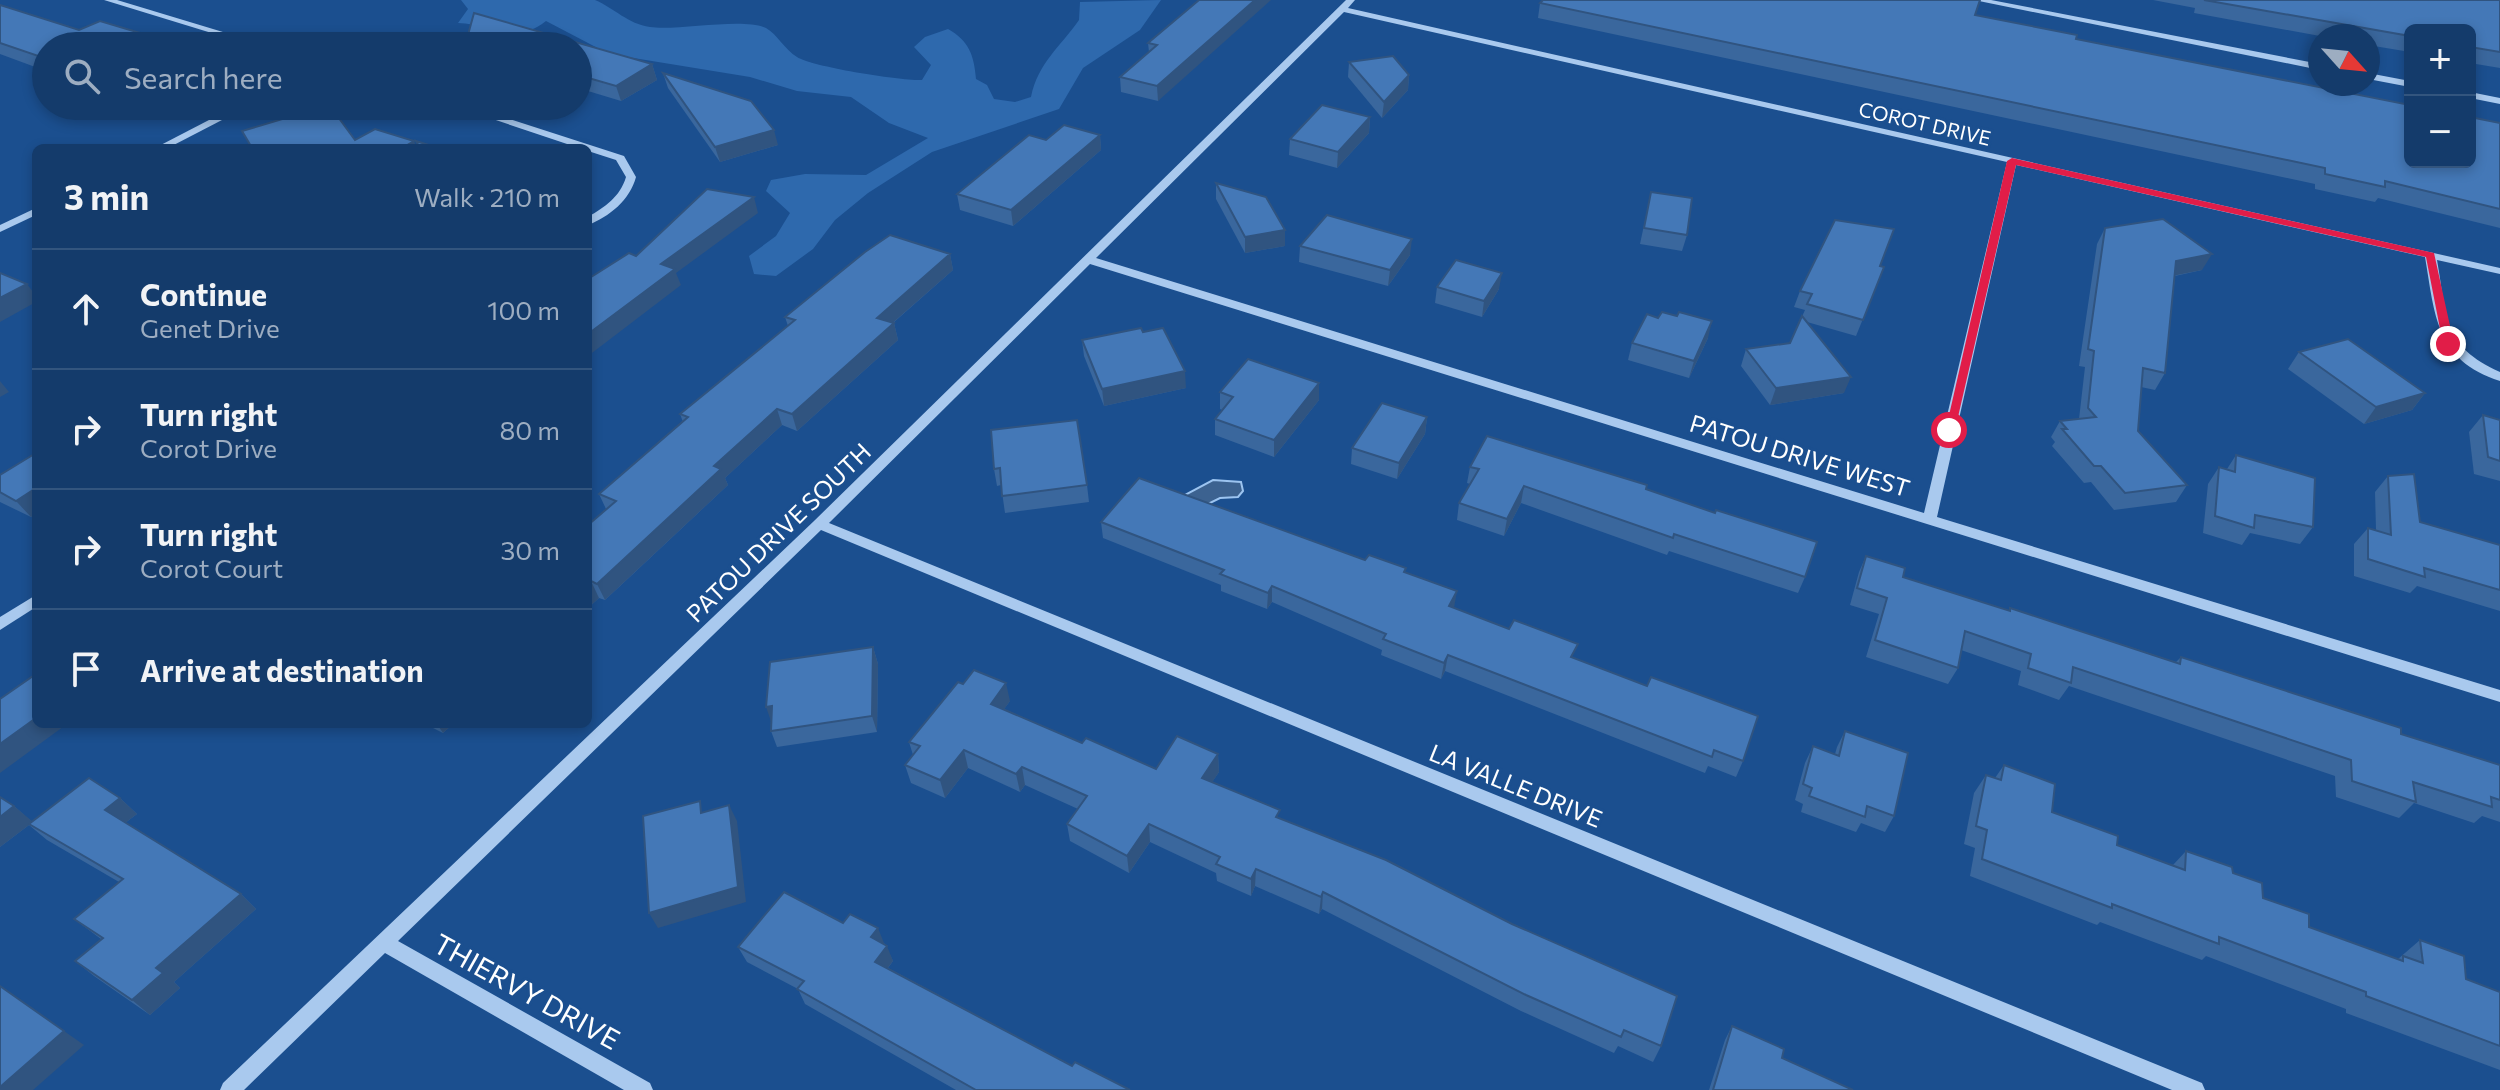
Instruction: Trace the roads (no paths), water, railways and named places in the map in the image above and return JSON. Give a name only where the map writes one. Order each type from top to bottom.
[{"type":"street","points":[[108,0],[217,32]]},
{"type":"street","points":[[1978,0],[2308,65]]},
{"type":"street","name":"COROT DRIVE","points":[[1347,4],[2012,161],[2500,271]]},
{"type":"street","name":"PATOU DRIVE SOUTH","points":[[230,1090],[819,524],[1347,4]]},
{"type":"street","points":[[2380,78],[2404,83]]},
{"type":"street","points":[[2475,96],[2500,101]]},
{"type":"street","points":[[168,144],[216,120]]},
{"type":"street","points":[[504,120],[581,144]]},
{"type":"street","points":[[592,147],[620,158],[631,177],[622,196],[592,219]]},
{"type":"street","points":[[1930,518],[2012,161]]},
{"type":"street","points":[[0,229],[32,213]]},
{"type":"street","points":[[2430,255],[2448,344],[2471,366],[2500,377]]},
{"type":"street","name":"PATOU DRIVE WEST","points":[[1087,259],[2500,696]]},
{"type":"street","name":"LA VALLE DRIVE","points":[[819,524],[2195,1090]]},
{"type":"street","points":[[0,624],[32,603]]},
{"type":"street","name":"THIERVY DRIVE","points":[[383,942],[643,1090]]}]
